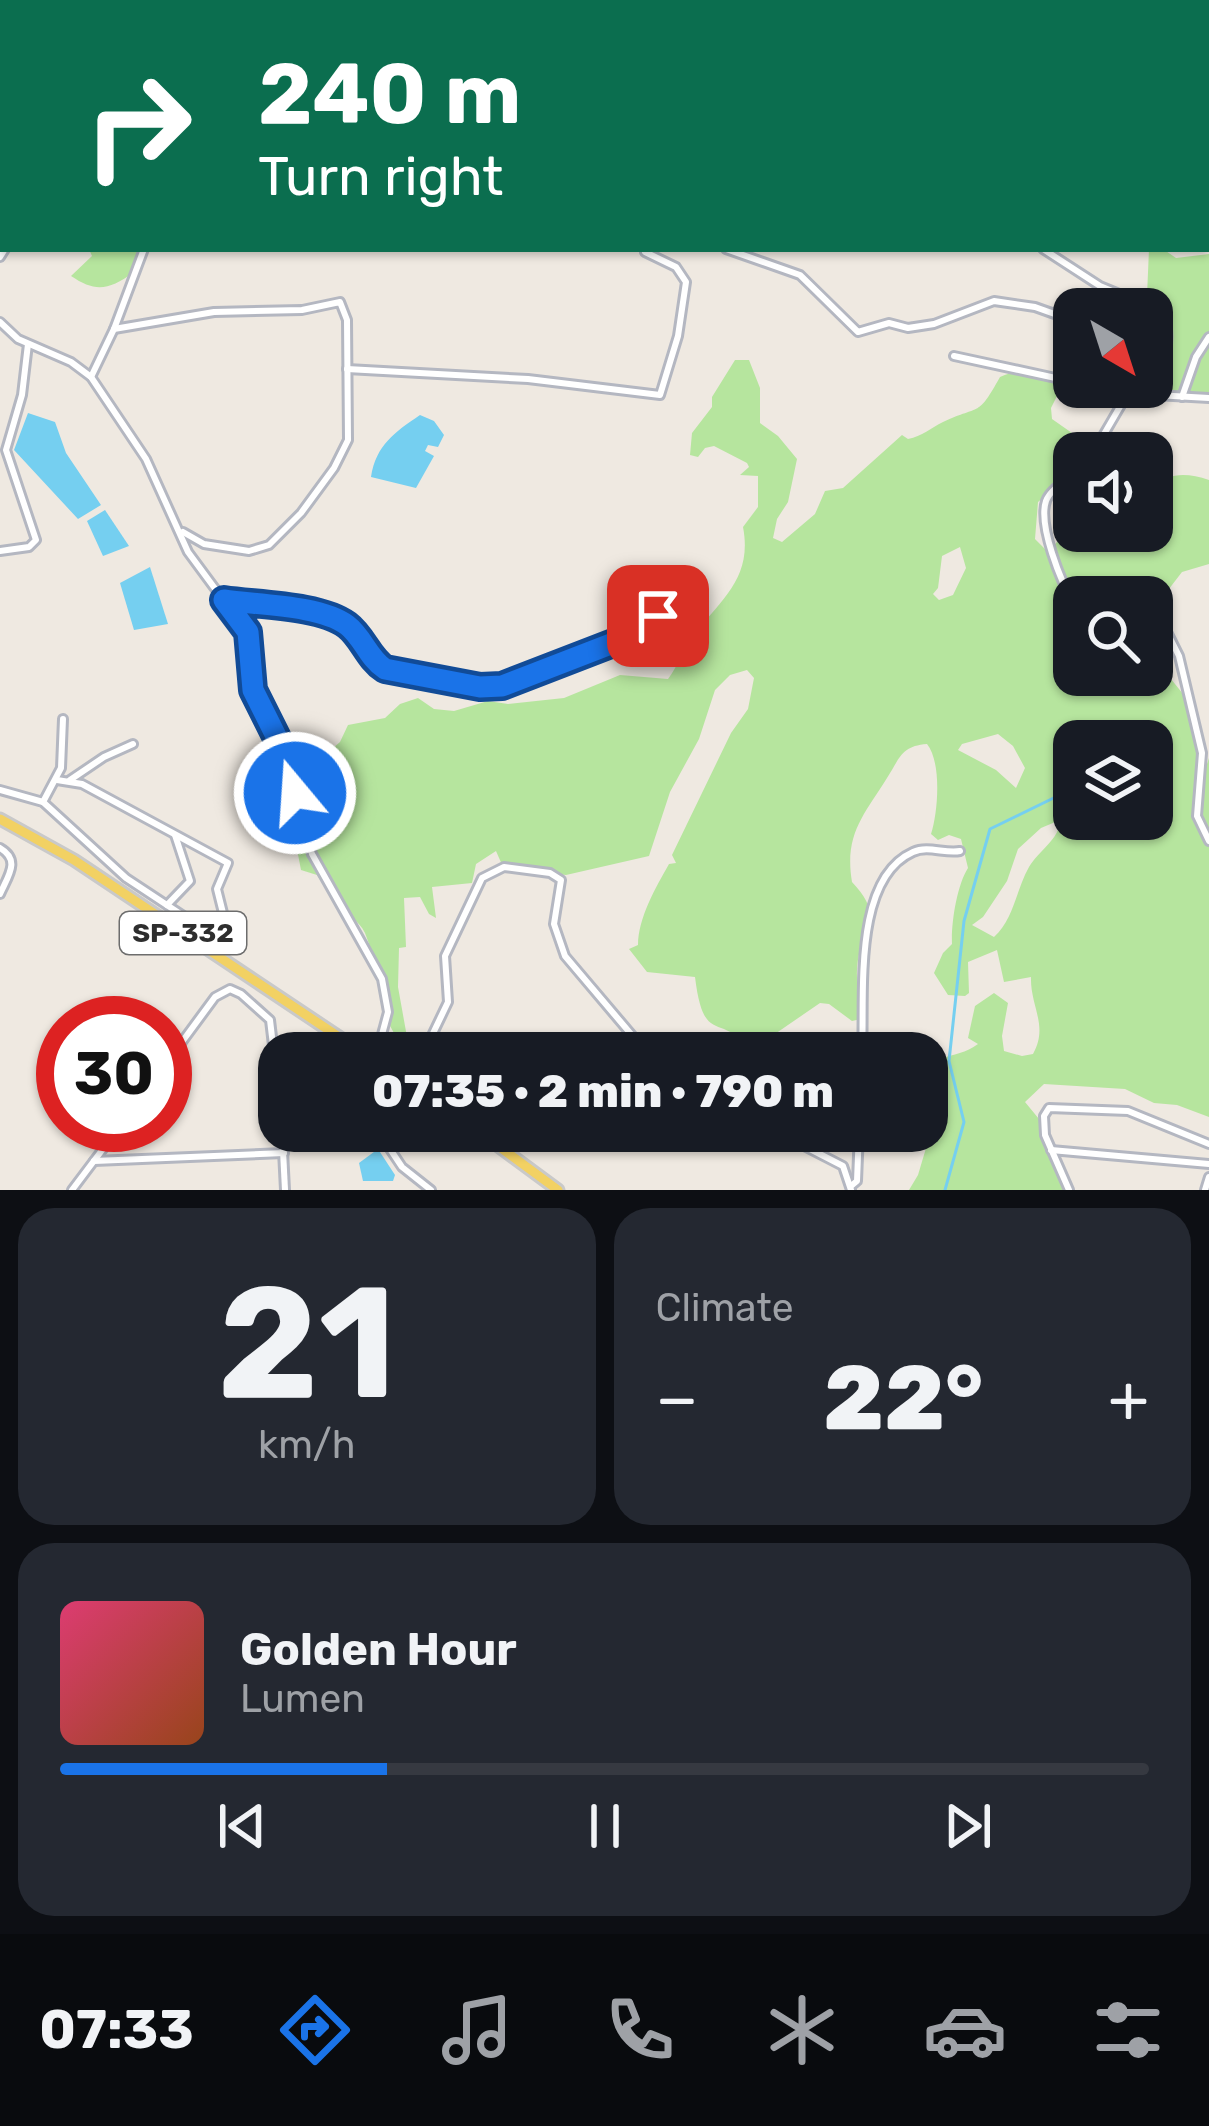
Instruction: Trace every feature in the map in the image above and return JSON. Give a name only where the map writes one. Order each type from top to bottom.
[{"type":"main road","name":"SP-332","points":[[0,819],[74,860],[330,1032]]},
{"type":"main road","points":[[506,1152],[558,1190]]},
{"type":"street","points":[[91,377],[143,252]]},
{"type":"street","points":[[346,369],[528,379],[660,395],[678,336],[686,282],[676,267],[645,252]]},
{"type":"street","points":[[735,252],[800,275],[858,332],[889,323],[908,328],[934,324],[994,301],[1053,313]]},
{"type":"street","points":[[1047,252],[1105,288]]},
{"type":"street","points":[[114,329],[214,312],[302,310],[340,302],[349,327],[350,420],[342,454],[301,514],[269,545],[249,551],[204,544],[180,530]]},
{"type":"street","points":[[0,322],[28,344],[55,353],[91,377],[146,459],[188,552],[248,632],[253,690],[282,748],[312,854],[382,980],[388,1012],[385,1032]]},
{"type":"street","points":[[1182,397],[1196,357],[1209,338]]},
{"type":"street","points":[[0,551],[29,547],[37,540],[6,450],[22,395],[28,344]]},
{"type":"street","points":[[954,356],[1053,377]]},
{"type":"street","points":[[1173,396],[1209,398]]},
{"type":"street","points":[[1053,492],[1046,508],[1054,560],[1061,576]]},
{"type":"street","points":[[224,600],[332,617],[353,630],[385,669],[480,687],[502,686],[621,640],[699,594]]},
{"type":"street","points":[[1173,644],[1202,752],[1197,816],[1209,841]]},
{"type":"street","points":[[43,802],[64,758],[63,718]]},
{"type":"street","points":[[70,780],[133,743]]},
{"type":"street","points":[[57,780],[70,780],[229,866],[217,889],[224,917]]},
{"type":"street","points":[[0,790],[43,802],[126,878],[184,917],[177,929]]},
{"type":"street","points":[[166,904],[190,881],[175,835]]},
{"type":"street","points":[[0,848],[13,861],[0,894]]},
{"type":"street","points":[[863,1032],[865,972],[878,885],[914,851],[960,851]]},
{"type":"street","points":[[433,1032],[448,1001],[444,967],[449,943],[482,878],[504,867],[550,873],[561,880],[554,924],[565,956],[628,1032]]},
{"type":"street","points":[[192,1028],[215,997],[238,992],[248,978]]},
{"type":"street","points":[[238,992],[270,1020],[271,1032]]},
{"type":"street","points":[[1069,1190],[1051,1150],[1044,1116],[1049,1108],[1144,1115],[1209,1144]]},
{"type":"street","points":[[1051,1150],[1209,1164]]},
{"type":"street","points":[[72,1190],[101,1152]]},
{"type":"street","points":[[393,1152],[431,1190]]},
{"type":"street","points":[[816,1152],[843,1166],[851,1188]]},
{"type":"street","points":[[851,1188],[857,1178],[858,1152]]},
{"type":"street","points":[[94,1161],[284,1153],[285,1190]]},
{"type":"street","points":[[1205,1190],[1209,1177]]},
{"type":"green space","points":[[90,252],[138,252],[134,272],[102,287],[71,276],[92,256]]},
{"type":"green space","points":[[1149,252],[1167,252],[1176,258],[1209,254],[1209,392],[1173,395],[1173,288],[1147,288]]},
{"type":"green space","points":[[735,360],[749,360],[760,388],[760,423],[797,459],[788,502],[777,519],[773,538],[782,542],[815,514],[825,491],[843,488],[902,435],[913,438],[978,408],[1000,377],[1016,372],[1053,381],[1052,419],[1071,432],[1053,432],[1053,489],[1038,502],[1035,539],[1048,552],[1053,546],[1053,552],[1173,552],[1173,477],[1209,480],[1209,564],[1182,572],[1173,584],[1173,576],[1053,576],[1053,696],[1173,696],[1173,682],[1187,699],[1201,733],[1204,773],[1209,758],[1209,1117],[1177,1105],[1154,1103],[1125,1089],[1044,1084],[1025,1102],[1039,1119],[1065,1190],[909,1190],[925,1152],[948,1152],[948,1056],[978,1044],[968,1038],[975,1006],[994,993],[1008,1003],[1004,1051],[1033,1054],[1039,1034],[1031,977],[1004,982],[997,950],[968,962],[969,993],[965,996],[948,995],[934,973],[952,944],[955,905],[968,868],[961,839],[949,835],[938,840],[931,834],[937,775],[927,744],[902,754],[853,838],[852,882],[870,915],[857,970],[861,1019],[852,1021],[820,1003],[778,1032],[730,1032],[703,1013],[695,977],[647,972],[629,949],[638,945],[649,903],[669,864],[676,863],[672,855],[731,733],[748,709],[754,678],[747,670],[730,675],[715,690],[699,739],[670,792],[649,856],[566,875],[503,867],[496,851],[476,864],[472,883],[432,887],[436,918],[420,897],[404,898],[406,947],[399,948],[398,987],[406,1032],[394,1032],[362,929],[342,903],[336,904],[317,875],[301,870],[296,844],[297,769],[310,782],[326,774],[325,755],[340,742],[348,725],[385,718],[400,704],[418,698],[434,709],[454,711],[488,701],[508,704],[564,698],[620,675],[668,679],[692,637],[739,575],[743,527],[758,507],[758,476],[740,475],[749,467],[747,463],[714,446],[698,457],[690,455],[692,433],[712,407],[712,397]],"holes":[[[960,547],[966,568],[953,595],[939,600],[933,594],[942,556]],[[998,734],[1013,746],[1025,768],[1016,788],[996,770],[958,750],[962,744]]]},
{"type":"water","points":[[28,413],[55,422],[66,453],[101,505],[78,519],[14,450]]},
{"type":"water","points":[[420,415],[434,421],[444,435],[438,447],[428,445],[425,451],[434,456],[416,488],[371,477],[382,448]]},
{"type":"water","points":[[105,510],[129,546],[103,556],[87,521]]},
{"type":"water","points":[[150,567],[168,624],[134,630],[120,583]]},
{"type":"water","points":[[380,1152],[395,1175],[393,1181],[363,1181],[359,1163]]},
{"type":"waterway","points":[[945,1190],[964,1122],[949,1061],[964,921],[990,829],[1053,798]]},
{"type":"route","points":[[295,793],[282,748],[253,690],[248,632],[224,600],[332,617],[353,630],[385,669],[480,687],[502,686],[621,640],[658,616]]}]
